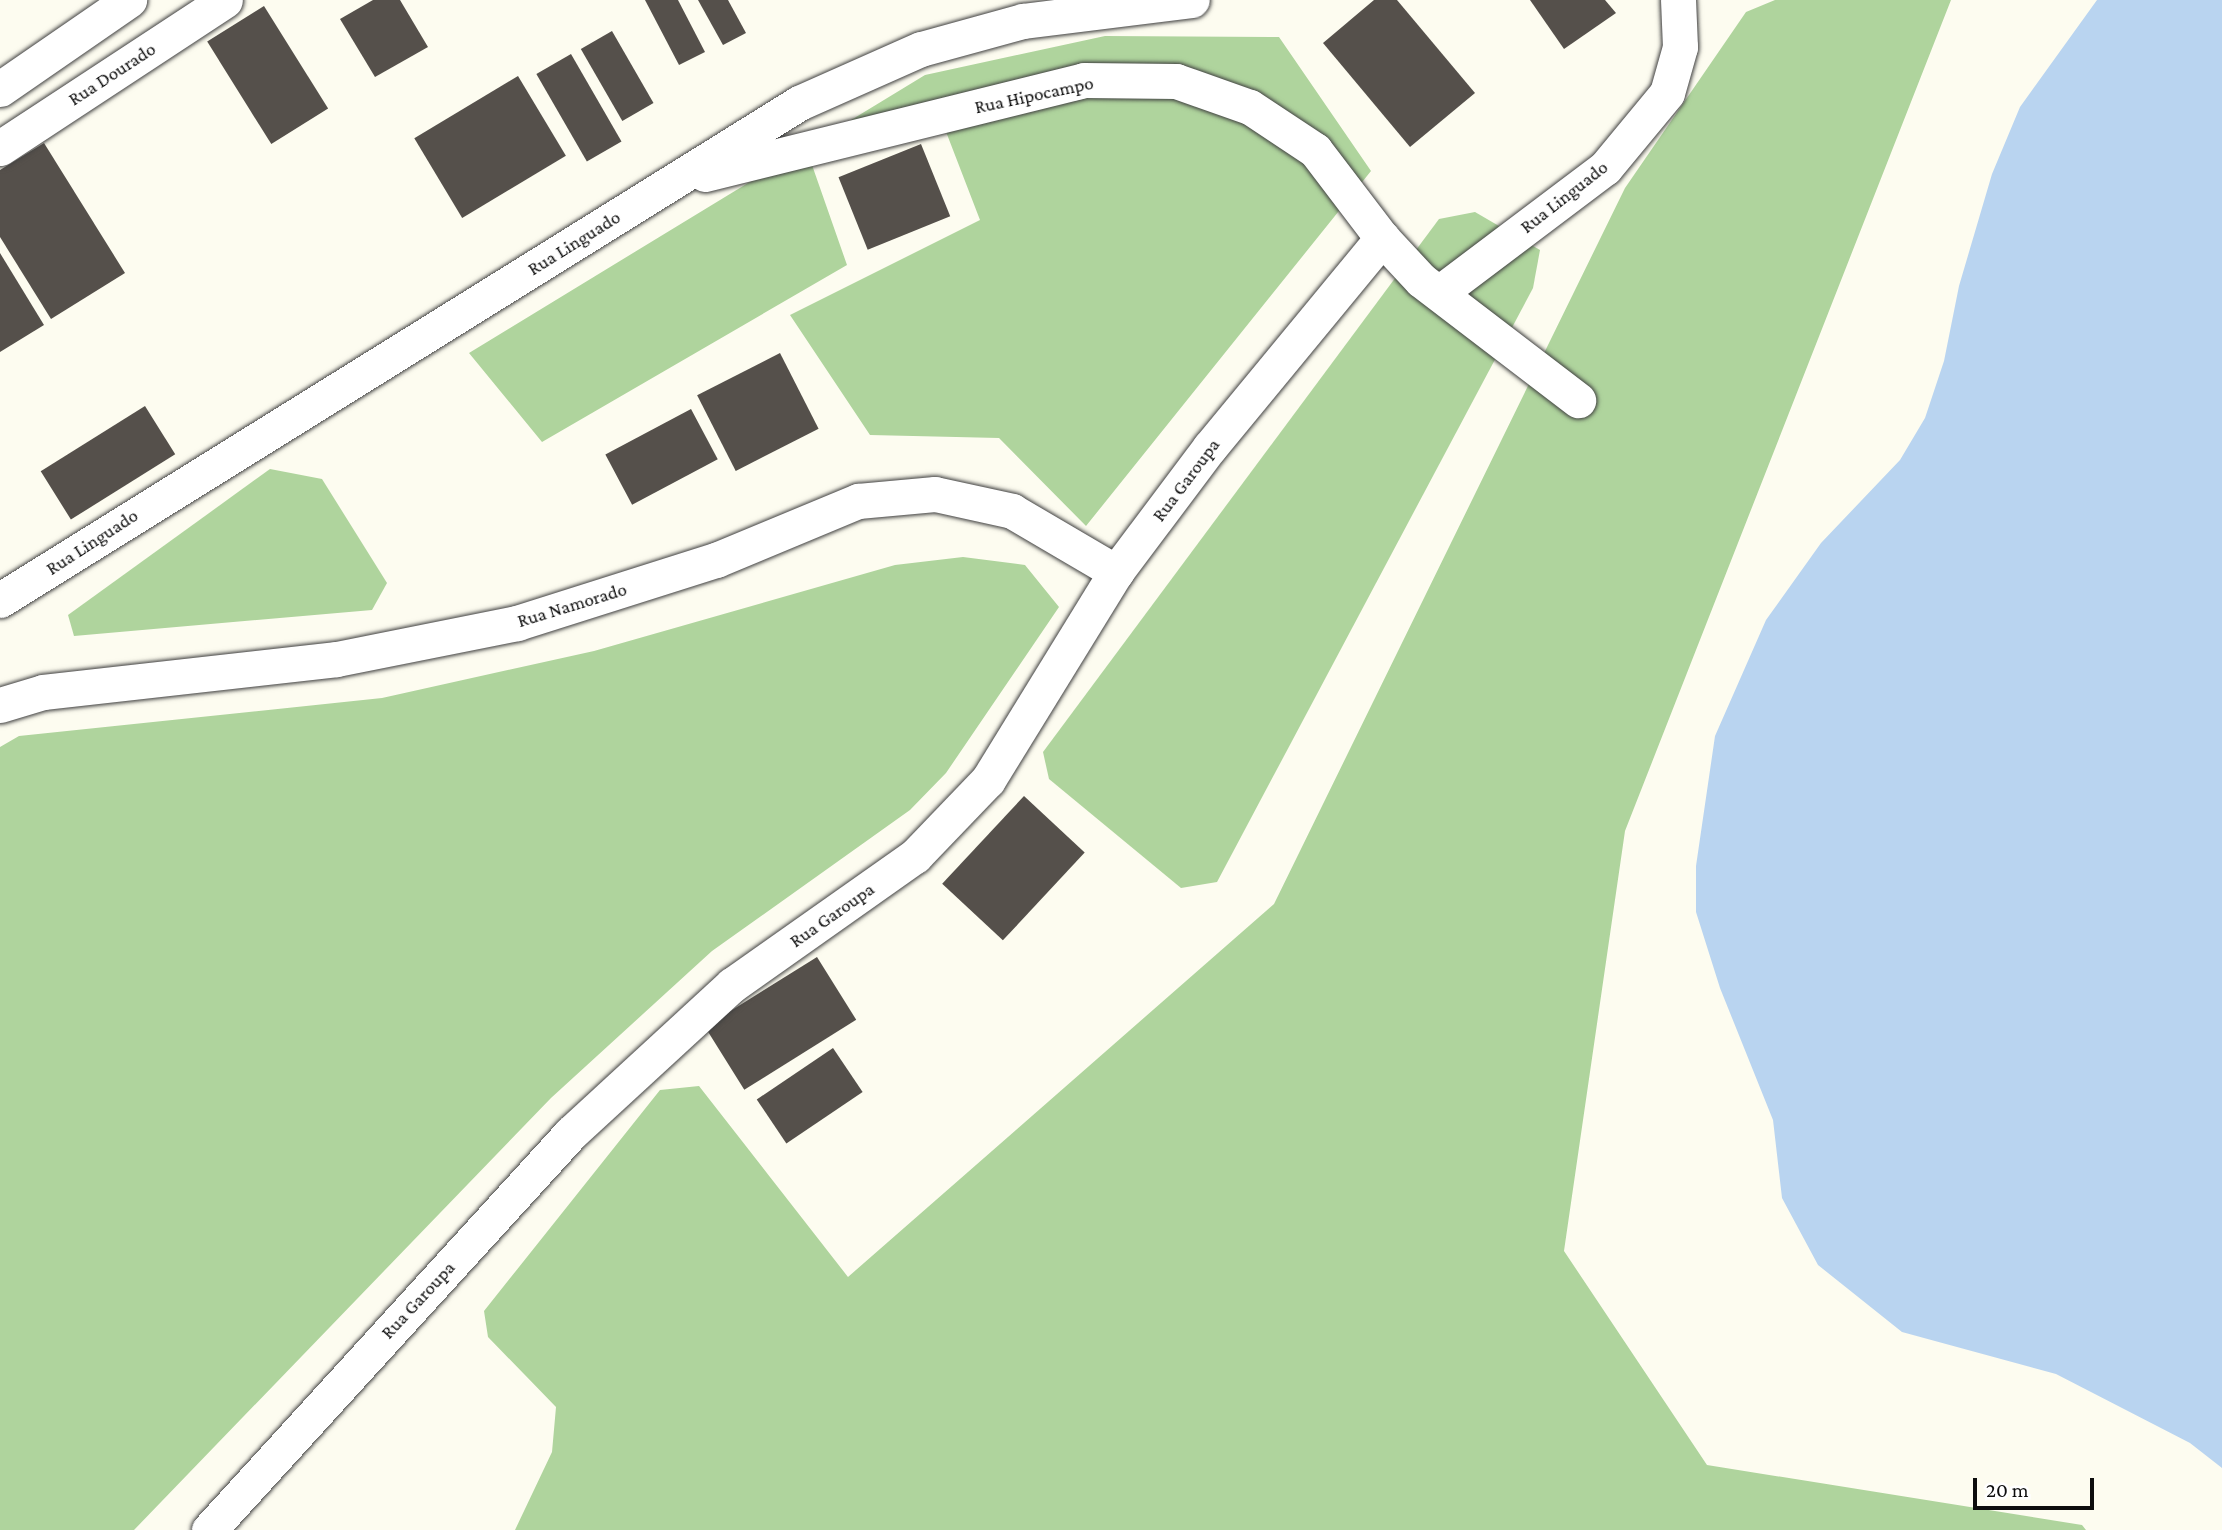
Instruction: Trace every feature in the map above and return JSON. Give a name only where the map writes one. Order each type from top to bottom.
[{"type":"street","points":[[0,89],[129,0]]},
{"type":"street","name":"Rua Dourado","points":[[0,148],[225,0]]},
{"type":"street","name":"Rua Linguado","points":[[0,600],[799,103],[921,49],[1023,21],[1192,0]]},
{"type":"street","name":"Rua Linguado","points":[[1438,293],[1605,168],[1667,93],[1680,47],[1678,0]]},
{"type":"street","name":"Rua Hipocampo","points":[[673,182],[1084,80],[1177,81],[1250,107],[1315,150],[1382,238],[1438,293],[1578,400]]},
{"type":"street","name":"Rua Garoupa","points":[[209,1530],[571,1133],[732,985],[915,856],[988,780],[1116,572],[1210,447],[1382,238]]},
{"type":"street","name":"Rua Namorado","points":[[0,705],[43,692],[337,659],[517,623],[716,560],[858,501],[935,494],[1012,511],[1116,572]]},
{"type":"green space","points":[[1775,0],[1951,0],[1625,831],[1564,1251],[1707,1465],[2082,1525],[2086,1530],[515,1530],[552,1452],[556,1407],[488,1337],[484,1311],[660,1090],[699,1086],[848,1277],[1274,904],[1625,188],[1746,12]]},
{"type":"green space","points":[[1105,36],[1279,37],[1371,171],[1086,526],[999,438],[870,435],[790,315],[980,220],[938,111],[812,165],[847,265],[542,442],[469,353],[925,75]]},
{"type":"green space","points":[[1475,212],[1540,250],[1533,288],[1217,882],[1181,888],[1049,779],[1043,752],[1439,219]]},
{"type":"green space","points":[[270,469],[322,479],[387,583],[372,610],[74,636],[68,615]]},
{"type":"green space","points":[[963,557],[1025,565],[1059,607],[946,773],[910,810],[712,951],[551,1098],[134,1530],[0,1530],[0,747],[19,736],[382,698],[594,651],[895,565]]},
{"type":"water","points":[[2097,0],[2222,0],[2222,1468],[2190,1443],[2056,1374],[1902,1332],[1818,1265],[1782,1198],[1773,1120],[1720,988],[1696,912],[1696,866],[1715,736],[1766,620],[1821,543],[1900,460],[1925,418],[1944,361],[1959,286],[1992,174],[2020,107]]},
{"type":"building","points":[[373,0],[400,0],[428,47],[375,77],[340,19]]},
{"type":"building","points":[[645,0],[678,0],[705,52],[679,65]]},
{"type":"building","points":[[698,0],[728,0],[746,33],[723,45]]},
{"type":"building","points":[[1374,0],[1397,0],[1475,93],[1410,147],[1323,43]]},
{"type":"building","points":[[1530,0],[1605,0],[1616,13],[1564,49]]},
{"type":"building","points":[[264,6],[328,109],[271,144],[207,42]]},
{"type":"building","points":[[612,31],[654,103],[622,121],[581,49]]},
{"type":"building","points":[[571,54],[622,141],[587,161],[536,74]]},
{"type":"building","points":[[518,76],[566,156],[462,218],[414,138]]},
{"type":"building","points":[[44,143],[125,273],[51,319],[0,237],[0,170]]},
{"type":"building","points":[[921,144],[950,216],[868,250],[838,177]]},
{"type":"building","points":[[0,253],[44,325],[0,352]]},
{"type":"building","points":[[780,353],[819,429],[736,471],[697,395]]},
{"type":"building","points":[[145,406],[175,454],[71,520],[41,471]]},
{"type":"building","points":[[691,409],[718,459],[632,505],[605,455]]},
{"type":"building","points":[[1024,796],[1085,853],[1003,940],[942,884]]},
{"type":"building","points":[[817,957],[856,1020],[744,1090],[705,1027]]},
{"type":"building","points":[[833,1048],[863,1092],[786,1143],[757,1099]]}]
